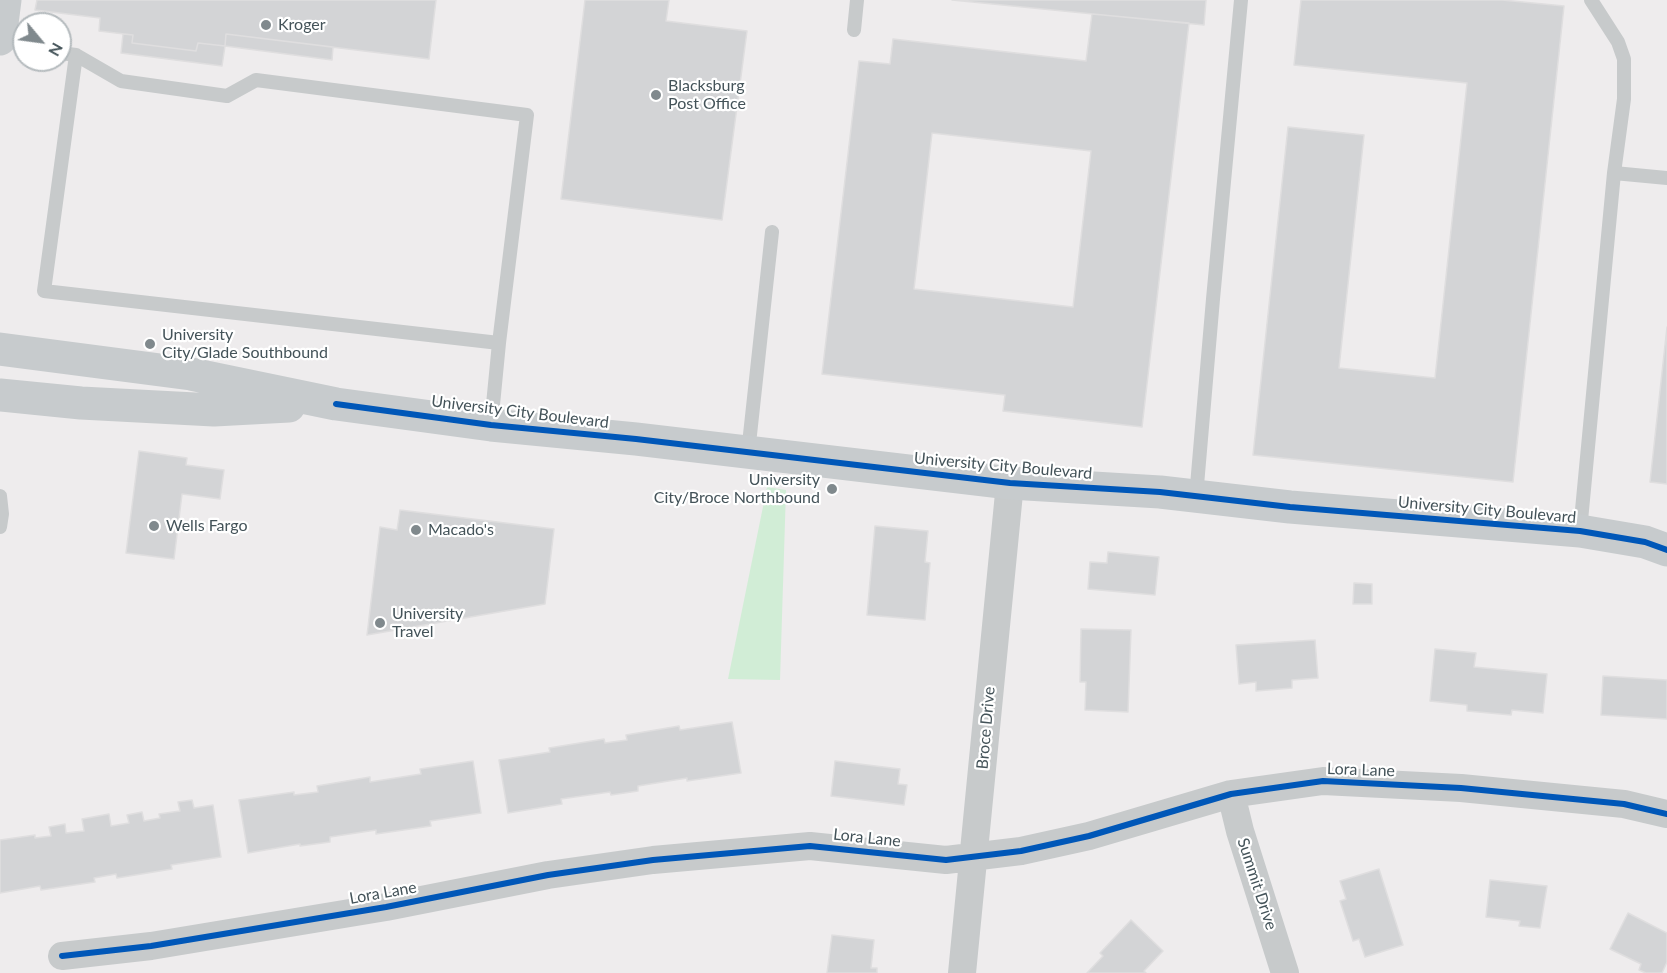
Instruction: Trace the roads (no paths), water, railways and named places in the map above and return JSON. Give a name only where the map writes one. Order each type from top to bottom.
[{"type":"main road","points":[[0,37],[4,0]]},
{"type":"main road","name":"University City Boulevard","points":[[0,349],[191,374],[336,404],[491,425],[1010,483],[1160,492],[1580,531],[1645,543],[1667,550]]},
{"type":"main road","name":"University City Boulevard","points":[[0,395],[81,403],[214,410],[336,404]]},
{"type":"street","name":"Broce Drive","points":[[962,973],[1010,483]]},
{"type":"street","name":"Lora Lane","points":[[62,956],[151,946],[386,907],[540,877],[653,860],[810,846],[946,860],[1021,851],[1089,836],[1231,794],[1323,782],[1461,789],[1624,804],[1667,814]]},
{"type":"street","name":"Summit Drive","points":[[1231,794],[1240,831],[1285,973]]},
{"type":"lane","points":[[854,30],[857,0]]},
{"type":"lane","points":[[1196,497],[1212,299],[1241,0]]},
{"type":"lane","points":[[1580,531],[1614,174],[1624,99],[1624,59],[1618,42],[1591,0]]},
{"type":"lane","points":[[72,54],[121,81],[227,96],[256,80],[527,114],[491,425]]},
{"type":"lane","points":[[76,55],[44,291],[499,343]]},
{"type":"lane","points":[[1614,174],[1667,178]]},
{"type":"lane","points":[[748,453],[772,232]]},
{"type":"lane","points":[[0,495],[2,514],[0,527]]},
{"type":"place","name":"Kroger","points":[[266,25]]},
{"type":"place","name":"Blacksburg Post Office","points":[[656,95]]},
{"type":"place","name":"University City/Glade Southbound","points":[[150,344]]},
{"type":"place","name":"University City/Broce Northbound","points":[[832,489]]},
{"type":"place","name":"Wells Fargo","points":[[154,526]]},
{"type":"place","name":"Macado's","points":[[416,530]]},
{"type":"place","name":"University Travel","points":[[380,623]]}]
